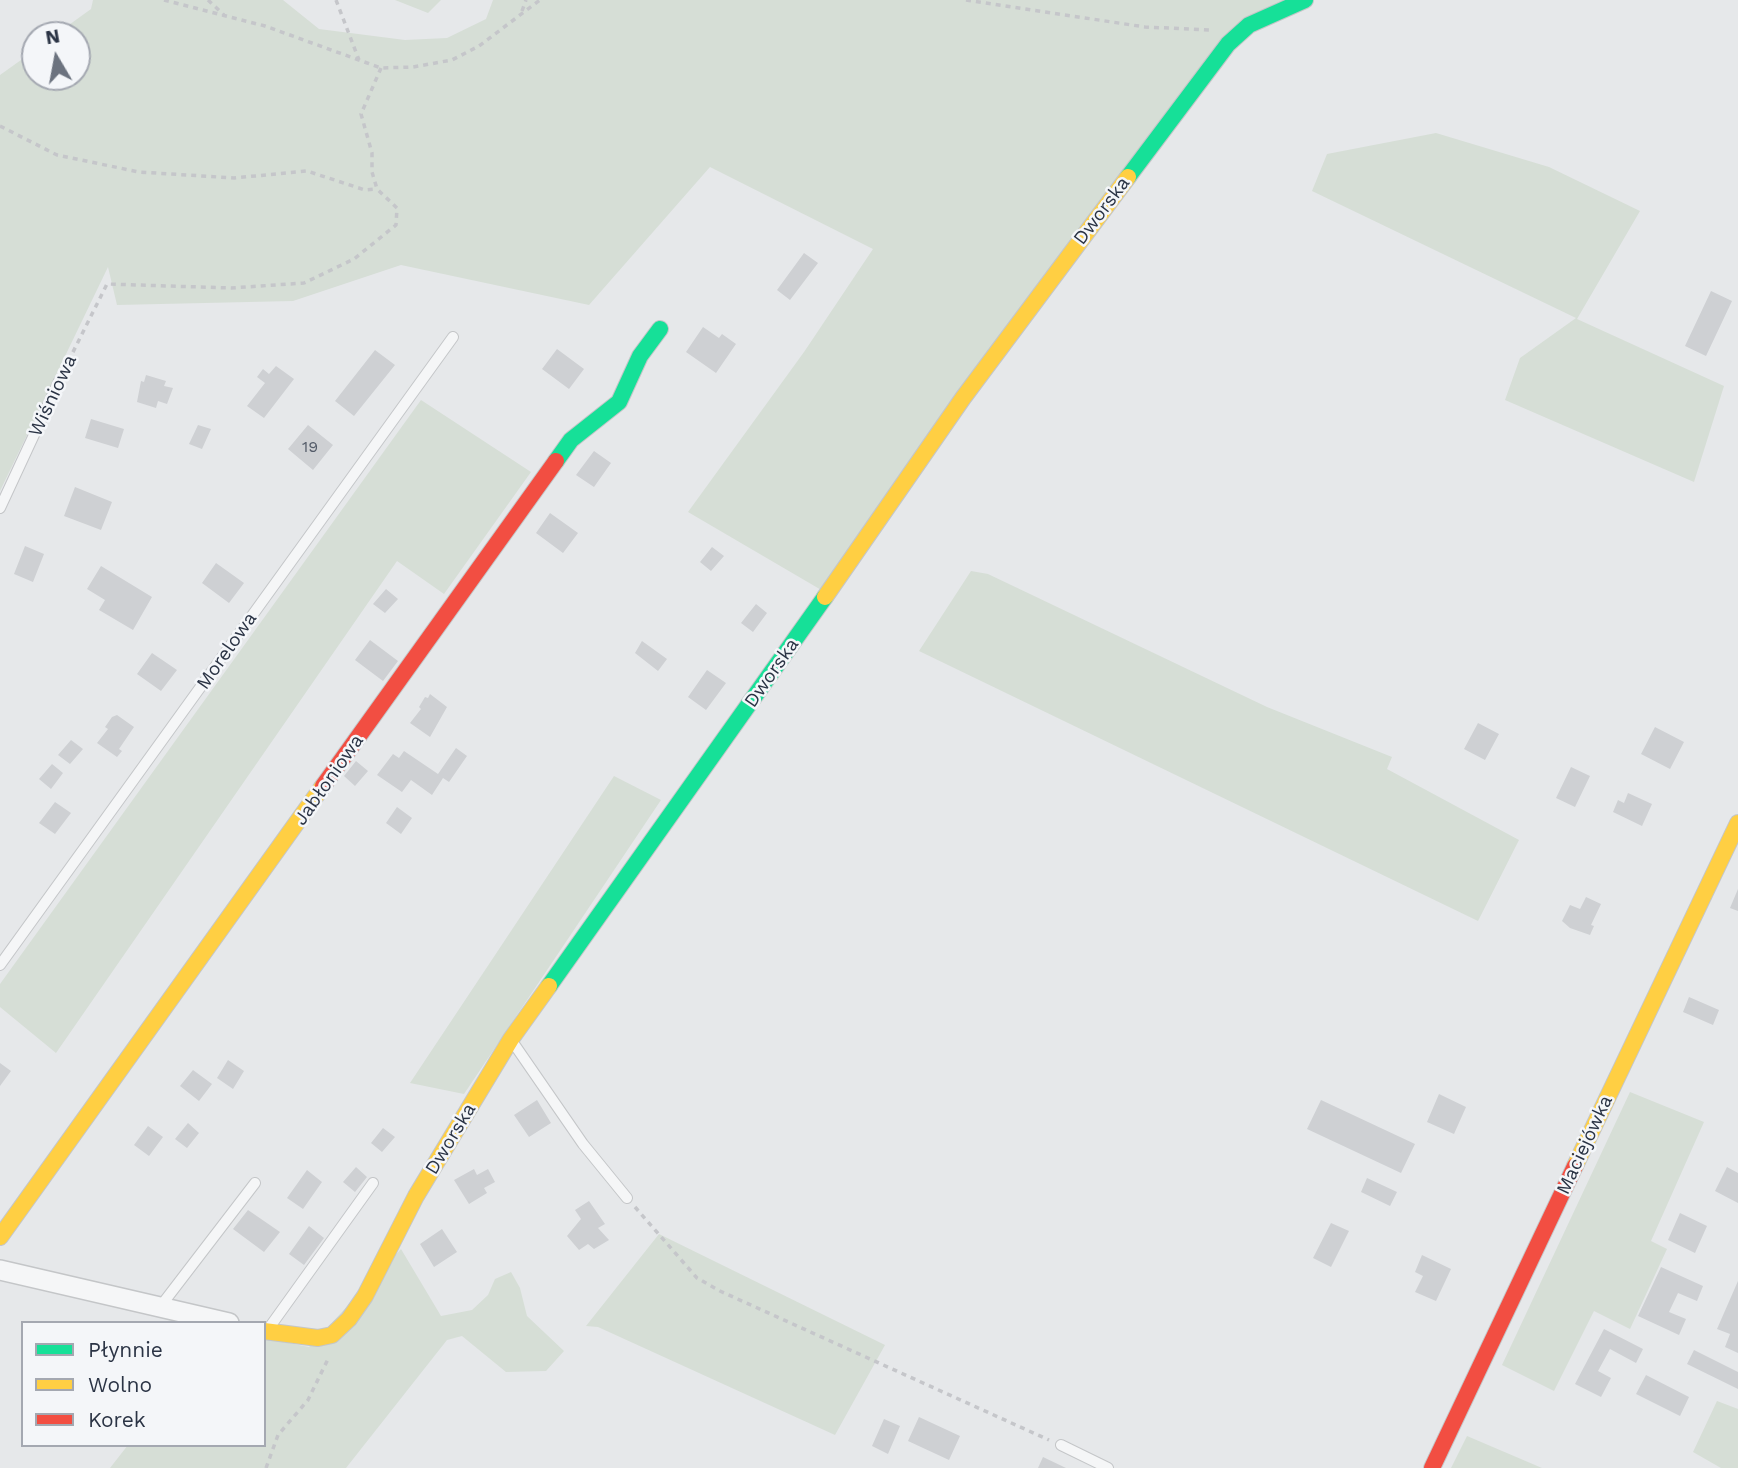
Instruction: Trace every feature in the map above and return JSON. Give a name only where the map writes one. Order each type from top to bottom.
[{"type":"street","name":"Dworska","points":[[332,1335],[365,1296],[416,1196],[511,1039],[822,603],[963,398],[1227,44],[1249,25],[1305,0]]},
{"type":"street","name":"Jabłoniowa","points":[[0,1237],[571,440],[619,402],[640,356],[660,329]]},
{"type":"street","name":"Maciejówka","points":[[1432,1468],[1738,823]]},
{"type":"street","points":[[0,1270],[220,1321]]},
{"type":"street","points":[[266,1331],[302,1338],[332,1335]]},
{"type":"lane","name":"Morelowa","points":[[0,965],[453,337]]},
{"type":"lane","name":"Wiśniowa","points":[[0,508],[59,381]]},
{"type":"lane","points":[[511,1039],[583,1144],[627,1198]]},
{"type":"lane","points":[[160,1307],[255,1183]]},
{"type":"lane","points":[[266,1330],[373,1184]]},
{"type":"lane","points":[[1061,1445],[1108,1468]]},
{"type":"path","points":[[164,0],[265,26],[381,68],[414,67],[452,60],[479,46],[540,0]]},
{"type":"path","points":[[336,0],[359,60]]},
{"type":"path","points":[[522,12],[526,0]]},
{"type":"path","points":[[966,0],[1145,27],[1219,30]]},
{"type":"path","points":[[207,12],[210,1],[227,18]]},
{"type":"path","points":[[0,126],[57,155],[139,172],[234,178],[307,171],[365,190],[377,189],[372,172],[372,153],[361,114],[381,68]]},
{"type":"path","name":"Wiśniowa","points":[[59,381],[107,285],[231,288],[304,283],[354,259],[396,225],[397,208],[377,189]]},
{"type":"path","points":[[627,1198],[697,1278],[720,1291],[1061,1445]]},
{"type":"path","points":[[266,1468],[278,1435],[308,1400],[318,1383],[331,1353],[332,1335]]},
{"type":"shaded area","points":[[93,0],[283,0],[319,29],[405,40],[447,38],[486,19],[493,0],[1292,0],[1227,34],[823,591],[688,512],[804,352],[873,249],[710,167],[589,305],[401,265],[293,301],[117,305],[108,267],[0,491],[0,75],[21,60],[21,91],[91,91],[91,21],[74,21],[91,9]]},
{"type":"shaded area","points":[[395,0],[441,0],[428,13]]},
{"type":"shaded area","points":[[1436,133],[1549,167],[1640,211],[1577,319],[1724,386],[1694,482],[1505,400],[1520,358],[1576,318],[1312,191],[1327,154]]},
{"type":"shaded area","points":[[421,400],[531,472],[444,594],[397,561],[56,1053],[0,1007],[0,984]]},
{"type":"shaded area","points":[[971,571],[988,574],[1267,707],[1392,757],[1387,769],[1519,840],[1478,921],[919,651]]},
{"type":"shaded area","points":[[614,776],[661,800],[464,1094],[410,1083]]},
{"type":"shaded area","points":[[1630,1092],[1704,1122],[1651,1241],[1667,1249],[1630,1329],[1594,1311],[1554,1391],[1502,1365]]},
{"type":"shaded area","points":[[659,1234],[885,1345],[835,1435],[598,1327],[586,1326]]},
{"type":"shaded area","points":[[401,1249],[441,1316],[472,1310],[488,1295],[495,1279],[511,1272],[520,1288],[527,1316],[564,1351],[546,1371],[506,1372],[462,1336],[447,1340],[346,1468],[110,1468],[126,1447],[266,1447],[266,1338],[309,1347]]},
{"type":"shaded area","points":[[1717,1401],[1738,1409],[1738,1468],[1721,1468],[1693,1452]]},
{"type":"shaded area","points":[[1467,1436],[1542,1468],[1451,1468]]},
{"type":"building","points":[[804,253],[818,263],[790,300],[777,290]]},
{"type":"building","points":[[1711,291],[1732,301],[1706,356],[1685,346]]},
{"type":"building","points":[[703,327],[719,338],[722,334],[736,344],[716,373],[686,352]]},
{"type":"building","points":[[557,349],[584,369],[569,389],[542,369]]},
{"type":"building","points":[[375,350],[395,365],[354,416],[335,401]]},
{"type":"building","points":[[276,366],[294,379],[264,418],[247,406],[265,383],[257,377],[263,369],[269,374]]},
{"type":"building","points":[[146,375],[166,381],[164,386],[173,388],[167,404],[158,401],[156,408],[137,402],[141,381],[144,382]]},
{"type":"building","points":[[91,419],[124,429],[118,448],[85,438]]},
{"type":"building","points":[[198,425],[211,429],[202,449],[189,444]]},
{"type":"building","points":[[308,425],[333,445],[313,470],[288,449]]},
{"type":"building","points":[[594,451],[611,463],[594,487],[576,475]]},
{"type":"building","points":[[75,487],[112,502],[101,530],[64,516]]},
{"type":"building","points":[[550,513],[578,533],[563,553],[536,533]]},
{"type":"building","points":[[25,546],[44,554],[33,582],[14,574]]},
{"type":"building","points":[[712,547],[724,556],[711,571],[700,562]]},
{"type":"building","points":[[216,563],[244,583],[229,603],[202,583]]},
{"type":"building","points":[[101,566],[152,597],[133,630],[99,610],[105,600],[87,589]]},
{"type":"building","points":[[386,589],[398,599],[385,613],[373,604]]},
{"type":"building","points":[[756,604],[767,613],[753,632],[741,623]]},
{"type":"building","points":[[370,640],[398,661],[383,681],[355,660]]},
{"type":"building","points":[[642,641],[667,659],[658,671],[635,653]]},
{"type":"building","points":[[152,653],[177,670],[161,691],[137,674]]},
{"type":"building","points":[[707,670],[726,683],[706,710],[688,697]]},
{"type":"building","points":[[430,694],[447,707],[430,737],[410,723],[421,709],[419,707],[425,697],[428,698]]},
{"type":"building","points":[[117,715],[134,727],[119,749],[122,751],[117,757],[97,743],[108,729],[105,727],[112,717]]},
{"type":"building","points":[[1478,723],[1499,734],[1485,760],[1464,749]]},
{"type":"building","points":[[1655,727],[1684,742],[1670,769],[1641,754]]},
{"type":"building","points":[[71,740],[83,749],[70,764],[58,755]]},
{"type":"building","points":[[456,748],[467,756],[449,782],[443,778],[432,795],[411,780],[402,792],[377,775],[393,754],[399,758],[404,751],[438,774]]},
{"type":"building","points":[[356,761],[368,771],[355,786],[344,776]]},
{"type":"building","points":[[52,764],[63,773],[51,789],[39,779]]},
{"type":"building","points":[[1571,767],[1590,776],[1575,807],[1556,798]]},
{"type":"building","points":[[1628,793],[1652,804],[1642,826],[1613,812],[1618,800],[1624,803]]},
{"type":"building","points":[[55,802],[71,813],[55,834],[39,823]]},
{"type":"building","points":[[397,807],[412,818],[401,834],[386,823]]},
{"type":"building","points":[[1738,889],[1738,911],[1730,908]]},
{"type":"building","points":[[1586,897],[1601,904],[1591,925],[1594,926],[1590,935],[1570,928],[1562,921],[1570,905],[1580,909]]},
{"type":"building","points":[[1689,997],[1719,1010],[1713,1025],[1683,1012]]},
{"type":"building","points":[[228,1060],[244,1071],[233,1089],[217,1078]]},
{"type":"building","points":[[0,1063],[11,1071],[0,1086]]},
{"type":"building","points":[[193,1070],[212,1084],[199,1101],[180,1086]]},
{"type":"building","points":[[1439,1094],[1466,1107],[1454,1134],[1427,1122]]},
{"type":"building","points":[[537,1100],[551,1123],[529,1137],[514,1115]]},
{"type":"building","points":[[1321,1100],[1415,1144],[1401,1173],[1307,1129]]},
{"type":"building","points":[[188,1123],[199,1133],[187,1148],[175,1139]]},
{"type":"building","points":[[148,1126],[163,1137],[149,1156],[134,1145]]},
{"type":"building","points":[[383,1128],[395,1137],[382,1152],[371,1143]]},
{"type":"building","points":[[356,1167],[367,1177],[355,1192],[343,1182]]},
{"type":"building","points":[[1727,1167],[1738,1173],[1738,1203],[1715,1191]]},
{"type":"building","points":[[474,1169],[477,1175],[488,1169],[495,1182],[484,1188],[487,1193],[469,1204],[454,1180]]},
{"type":"building","points":[[307,1170],[322,1182],[303,1209],[287,1198]]},
{"type":"building","points":[[1367,1178],[1397,1192],[1390,1206],[1361,1192]]},
{"type":"building","points":[[589,1201],[605,1224],[598,1228],[609,1240],[594,1249],[588,1244],[579,1250],[567,1236],[581,1219],[575,1210]]},
{"type":"building","points":[[248,1210],[280,1232],[264,1252],[233,1229]]},
{"type":"building","points":[[1680,1213],[1707,1226],[1695,1253],[1668,1240]]},
{"type":"building","points":[[1331,1223],[1349,1231],[1331,1267],[1313,1258]]},
{"type":"building","points":[[309,1226],[324,1238],[304,1265],[289,1254]]},
{"type":"building","points":[[442,1229],[457,1252],[434,1267],[420,1244]]},
{"type":"building","points":[[1422,1255],[1451,1269],[1436,1301],[1415,1292],[1423,1276],[1415,1272]]},
{"type":"building","points":[[1661,1267],[1703,1286],[1697,1301],[1678,1293],[1669,1312],[1686,1319],[1679,1335],[1638,1316]]},
{"type":"building","points":[[1738,1281],[1738,1353],[1725,1347],[1730,1334],[1717,1329]]},
{"type":"building","points":[[1604,1329],[1643,1349],[1636,1363],[1610,1349],[1598,1371],[1611,1378],[1601,1397],[1575,1384]]},
{"type":"building","points":[[1694,1350],[1738,1372],[1738,1389],[1687,1364]]},
{"type":"building","points":[[1646,1375],[1689,1397],[1680,1416],[1636,1394]]},
{"type":"building","points":[[919,1417],[960,1436],[949,1460],[908,1441]]},
{"type":"building","points":[[884,1419],[900,1426],[888,1454],[872,1446]]},
{"type":"building","points":[[1043,1457],[1066,1468],[1038,1468]]},
{"type":"traffic: fast","points":[[1128,177],[1228,44],[1249,25],[1305,0]]},
{"type":"traffic: fast","points":[[556,461],[571,440],[619,402],[640,356],[660,329]]},
{"type":"traffic: fast","points":[[549,986],[825,597]]},
{"type":"traffic: slow","points":[[825,597],[963,398],[1128,177]]},
{"type":"traffic: slow","points":[[0,1237],[323,786]]},
{"type":"traffic: slow","points":[[1575,1166],[1738,823]]},
{"type":"traffic: slow","points":[[266,1331],[318,1338],[332,1335],[349,1319],[365,1296],[416,1196],[511,1039],[549,986]]},
{"type":"traffic: jam","points":[[323,786],[556,461]]},
{"type":"traffic: jam","points":[[1432,1468],[1575,1166]]}]
